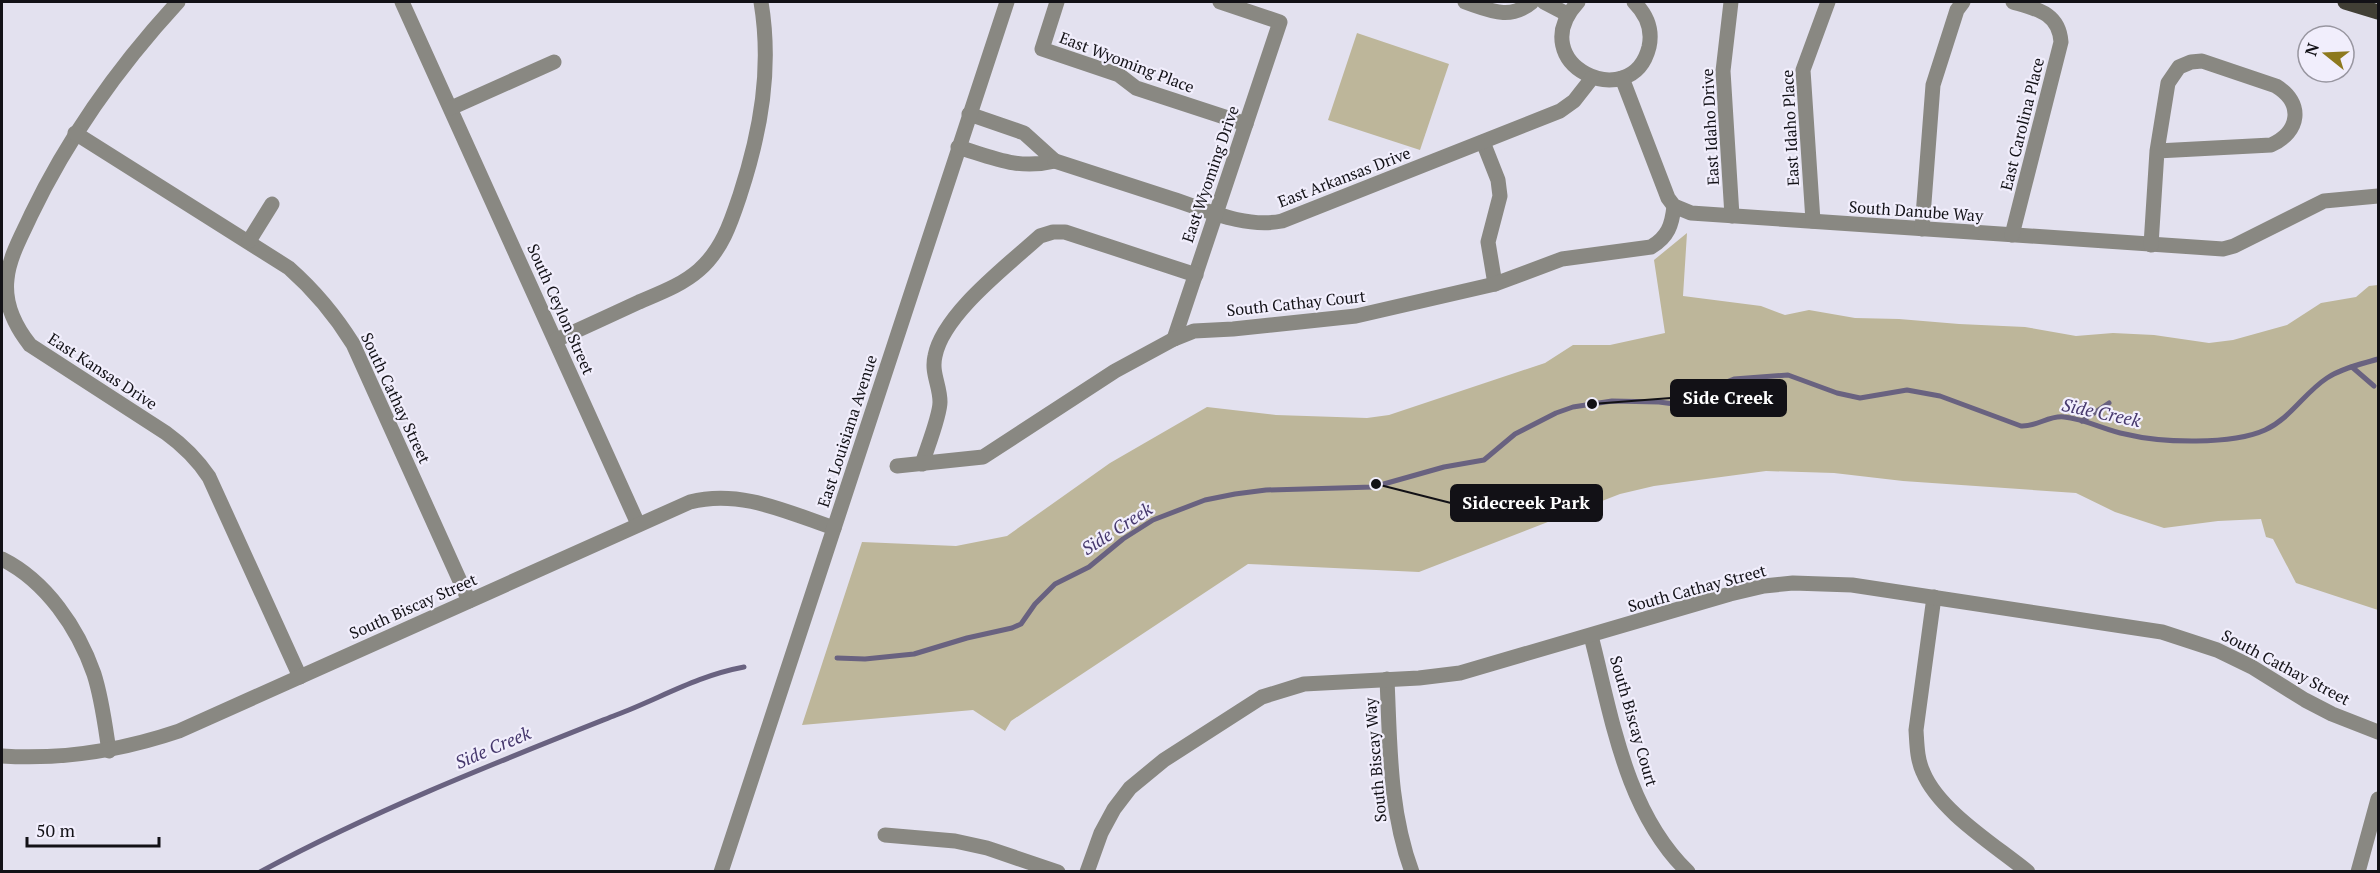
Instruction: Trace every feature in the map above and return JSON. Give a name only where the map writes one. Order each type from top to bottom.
[{"type":"main road","points":[[2345,2],[2379,12]]},
{"type":"street","name":"East Kansas Drive","points":[[178,2],[123,65],[75,134],[42,193],[10,264],[7,297],[12,318],[30,345],[166,433],[198,460],[209,477],[300,677]]},
{"type":"street","name":"South Ceylon Street","points":[[402,2],[639,524]]},
{"type":"street","points":[[556,340],[680,284],[699,270],[725,237],[749,168],[760,127],[765,92],[766,56],[760,2]]},
{"type":"street","name":"East Louisiana Avenue","points":[[721,872],[1007,2]]},
{"type":"street","name":"East Wyoming Place","points":[[1057,2],[1042,49],[1119,75],[1136,88],[1246,124]]},
{"type":"street","name":"East Wyoming Drive","points":[[1174,339],[1280,22],[1220,2]]},
{"type":"street","points":[[1465,2],[1500,13],[1511,13],[1524,9],[1532,2]]},
{"type":"street","points":[[1544,2],[1567,14]]},
{"type":"street","points":[[1578,2],[1567,14],[1562,36],[1564,50],[1571,63],[1581,72],[1601,80],[1622,78],[1634,71],[1643,61],[1651,38],[1648,22],[1642,10],[1634,2]]},
{"type":"street","name":"East Idaho Drive","points":[[1731,2],[1723,71],[1732,216]]},
{"type":"street","name":"East Idaho Place","points":[[1813,221],[1803,70],[1828,2]]},
{"type":"street","points":[[1922,229],[1933,84],[1956,10],[1964,2]]},
{"type":"street","name":"East Carolina Place","points":[[2012,235],[2061,42],[2061,32],[2056,22],[2045,12],[2013,2]]},
{"type":"street","points":[[2151,245],[2157,151],[2168,83],[2172,75],[2184,64],[2202,61],[2276,86],[2285,91],[2292,100],[2295,118],[2291,130],[2282,140],[2271,145],[2157,151]]},
{"type":"street","points":[[451,108],[554,62]]},
{"type":"street","name":"East Arkansas Drive","points":[[1216,213],[1254,223],[1270,224],[1282,221],[1560,111],[1574,101],[1592,78]]},
{"type":"street","points":[[1622,78],[1668,198],[1674,206]]},
{"type":"street","points":[[969,114],[1024,133],[1055,161],[1216,213]]},
{"type":"street","name":"South Cathay Street","points":[[75,134],[289,268],[308,284],[333,313],[353,344],[469,601]]},
{"type":"street","points":[[1483,142],[1498,180],[1500,196],[1488,242],[1494,284]]},
{"type":"street","points":[[958,147],[1015,164],[1038,165],[1055,161]]},
{"type":"street","name":"South Danube Way","points":[[1674,206],[1691,213],[2223,249],[2234,246],[2324,201],[2379,196]]},
{"type":"street","points":[[249,242],[272,204]]},
{"type":"street","name":"South Cathay Court","points":[[897,466],[983,458],[1115,371],[1174,339],[1194,331],[1356,316],[1494,284],[1562,260],[1651,247],[1661,241],[1669,231],[1674,206]]},
{"type":"street","points":[[922,464],[941,404],[934,374],[934,358],[939,340],[955,315],[1040,236],[1053,232],[1065,232],[1196,275]]},
{"type":"street","name":"South Biscay Street","points":[[2,756],[31,758],[110,751],[179,731],[690,502],[707,498],[747,499],[834,528]]},
{"type":"street","points":[[2,559],[23,573],[47,594],[67,618],[83,646],[94,675],[110,751]]},
{"type":"street","name":"South Cathay Street","points":[[1087,872],[1101,833],[1114,809],[1130,788],[1164,760],[1262,698],[1282,689],[1304,684],[1460,673],[1764,586],[1793,583],[1852,585],[2128,626],[2181,637],[2226,654],[2323,709],[2379,732]]},
{"type":"street","points":[[1934,597],[1916,730],[1917,752],[1923,772],[1946,807],[2028,872]]},
{"type":"street","name":"South Biscay Court","points":[[1591,636],[1625,765],[1638,799],[1666,846],[1688,872]]},
{"type":"street","name":"South Biscay Way","points":[[1387,679],[1393,795],[1397,824],[1412,872]]},
{"type":"street","points":[[2358,872],[2379,799]]},
{"type":"street","points":[[885,835],[955,841],[1058,872]]},
{"type":"shaded area","points":[[1357,33],[1449,64],[1420,150],[1328,120]]},
{"type":"shaded area","points":[[1687,233],[1683,296],[1761,306],[1785,315],[1809,310],[1855,318],[2025,327],[2076,336],[2113,333],[2154,335],[2209,343],[2233,340],[2287,325],[2321,303],[2356,297],[2369,286],[2378,285],[2378,610],[2296,583],[2273,539],[2266,537],[2261,519],[2218,521],[2164,528],[2115,512],[2076,493],[1903,481],[1834,473],[1766,471],[1654,486],[1620,494],[1419,572],[1248,564],[1011,721],[1005,731],[973,710],[802,725],[862,542],[956,546],[1007,536],[1110,463],[1207,407],[1276,415],[1367,418],[1389,415],[1545,363],[1573,345],[1610,345],[1665,333],[1654,260]]},
{"type":"waterway","name":"Side Creek","points":[[837,658],[865,659],[914,654],[967,638],[1012,628],[1021,624],[1035,604],[1055,584],[1089,567],[1123,539],[1153,520],[1205,500],[1266,490],[1373,487],[1444,467],[1484,460],[1515,434],[1573,407],[1612,401],[1659,402],[1697,407],[1705,403],[1724,383],[1734,379],[1788,375],[1837,393],[1860,398],[1907,390],[1940,396],[2021,426],[2064,417],[2140,437],[2176,441],[2216,440],[2251,435],[2265,430],[2282,419],[2327,378],[2346,369],[2378,359]]},
{"type":"waterway","points":[[2352,367],[2374,386]]},
{"type":"waterway","points":[[2082,421],[2109,403]]},
{"type":"waterway","name":"Side Creek","points":[[260,872],[303,849],[436,788],[694,682],[744,667]]},
{"type":"place","name":"Side Creek","points":[[1592,404]]},
{"type":"place","name":"Sidecreek Park","points":[[1376,484]]}]
